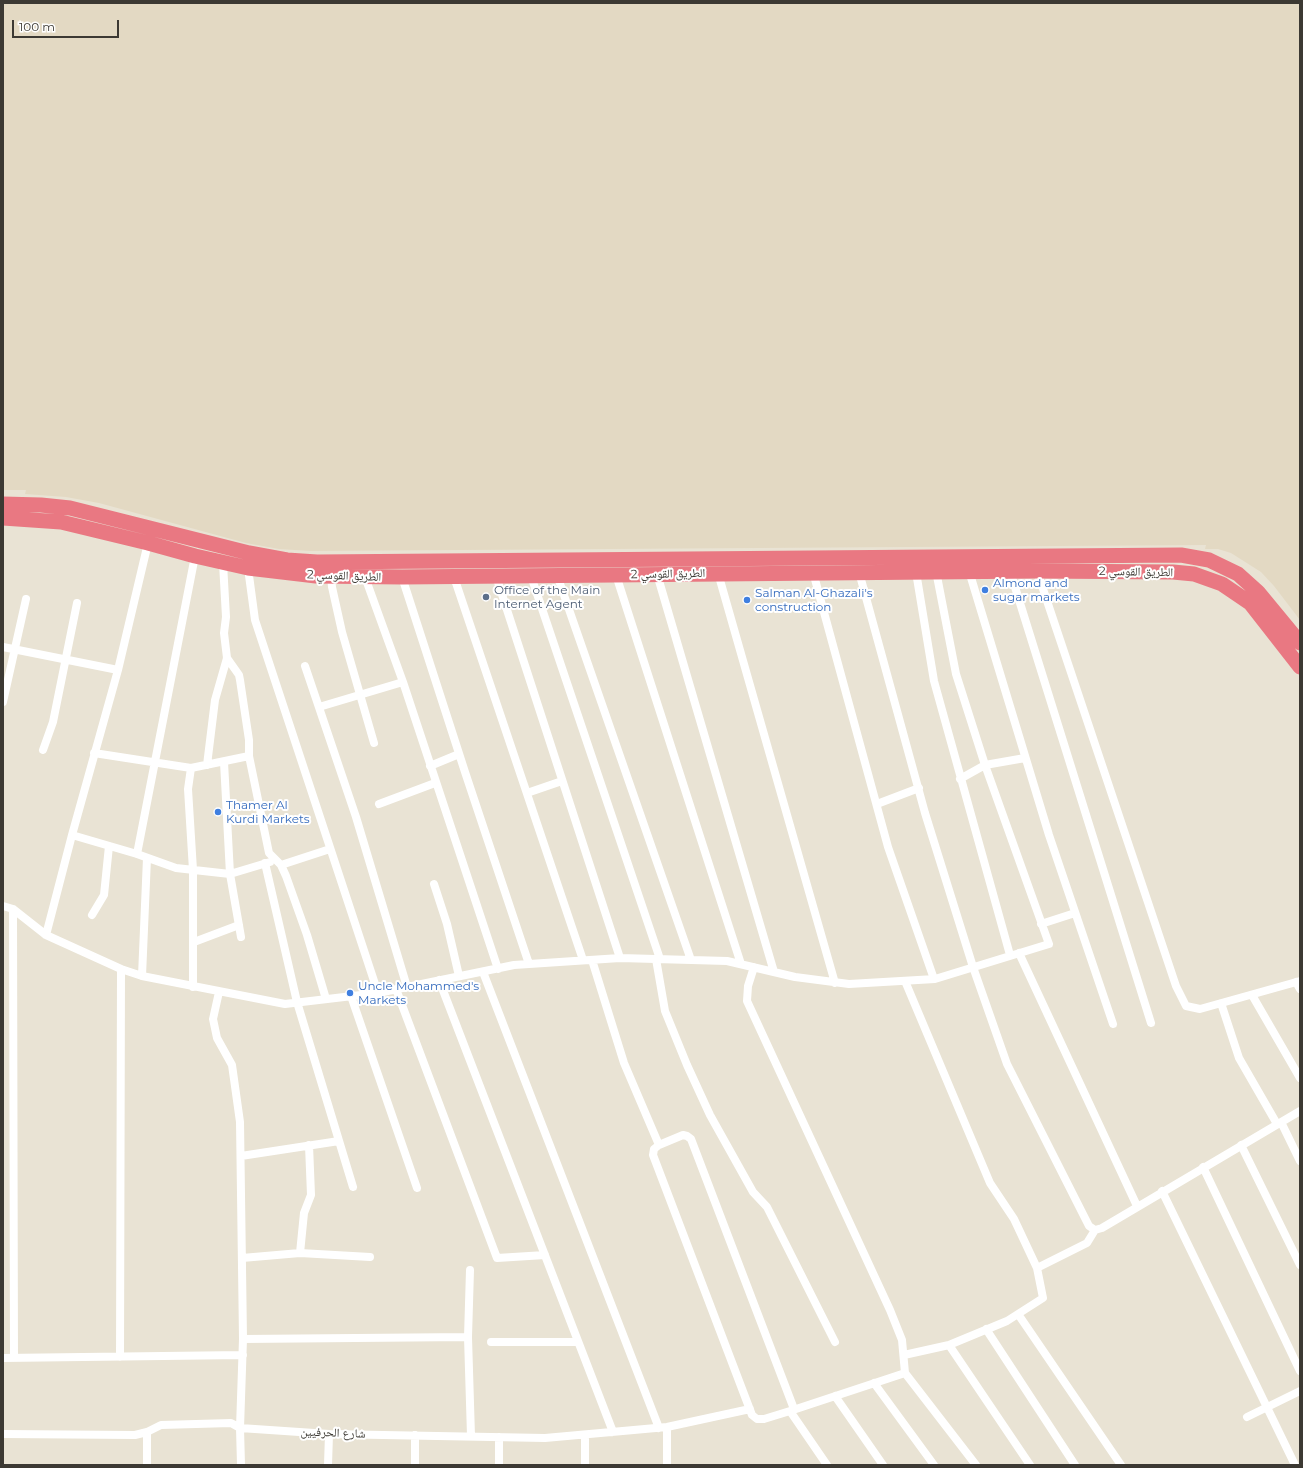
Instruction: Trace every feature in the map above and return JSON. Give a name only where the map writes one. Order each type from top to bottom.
[{"type":"highway","name":"الطريق القوسي 2","points":[[3,504],[41,505],[70,508],[249,553],[287,560],[317,562],[1181,555],[1209,560],[1238,574],[1258,592],[1300,643]]},
{"type":"highway","name":"الطريق القوسي 2","points":[[3,518],[61,522],[223,563],[248,568],[316,576],[531,576],[936,571],[1173,572],[1194,574],[1222,584],[1250,603],[1300,667]]},
{"type":"highway","points":[[701,574],[704,564],[702,558]]},
{"type":"highway","points":[[722,573],[722,566],[725,558]]},
{"type":"street","points":[[46,935],[94,753],[118,670],[148,543]]},
{"type":"street","points":[[137,854],[195,556]]},
{"type":"street","points":[[207,765],[215,700],[227,658],[224,633],[226,617],[223,563]]},
{"type":"street","points":[[248,568],[255,620],[378,993]]},
{"type":"street","points":[[3,906],[13,909],[46,935],[121,969],[142,976],[193,987],[285,1004],[378,993],[439,980],[529,964],[620,958],[727,961],[795,977],[849,984],[934,979],[1049,944],[985,765],[956,674],[936,571]]},
{"type":"street","points":[[969,571],[1049,835],[1113,1024]]},
{"type":"street","points":[[1010,571],[1151,1023]]},
{"type":"street","points":[[1037,571],[1180,997],[1186,1006],[1200,1009],[1252,994],[1299,984]]},
{"type":"street","points":[[813,572],[888,847],[934,979]]},
{"type":"street","points":[[860,572],[919,788],[973,967],[1007,1064],[1089,1226],[1095,1230]]},
{"type":"street","points":[[916,572],[934,681],[1010,955]]},
{"type":"street","points":[[722,573],[835,983]]},
{"type":"street","points":[[657,574],[774,972]]},
{"type":"street","points":[[557,575],[691,960]]},
{"type":"street","points":[[616,575],[741,964]]},
{"type":"street","points":[[331,576],[342,632],[374,743]]},
{"type":"street","points":[[454,576],[583,960]]},
{"type":"street","points":[[496,576],[620,958]]},
{"type":"street","points":[[531,576],[658,959],[665,1011],[687,1066],[707,1108],[753,1192],[767,1207],[836,1342]]},
{"type":"street","points":[[365,577],[403,682],[435,783],[498,969]]},
{"type":"street","points":[[402,577],[529,964]]},
{"type":"street","points":[[3,702],[26,599]]},
{"type":"street","points":[[43,750],[53,722],[77,603]]},
{"type":"street","points":[[3,647],[118,670]]},
{"type":"street","points":[[227,658],[239,675],[249,740],[249,756],[269,852],[286,876],[307,935],[326,999]]},
{"type":"street","points":[[305,666],[356,817],[407,987]]},
{"type":"street","points":[[319,707],[403,682]]},
{"type":"street","points":[[94,753],[191,768],[249,756]]},
{"type":"street","points":[[430,766],[459,754]]},
{"type":"street","points":[[960,779],[985,765],[1025,758]]},
{"type":"street","points":[[224,762],[230,874],[241,937]]},
{"type":"street","points":[[191,768],[188,789],[193,870],[193,987]]},
{"type":"street","points":[[527,793],[562,781]]},
{"type":"street","points":[[379,804],[435,783]]},
{"type":"street","points":[[877,804],[919,788]]},
{"type":"street","points":[[72,835],[137,854],[176,868],[230,874],[265,863],[278,863],[330,849]]},
{"type":"street","points":[[92,915],[104,895],[109,846]]},
{"type":"street","points":[[142,976],[147,858]]},
{"type":"street","points":[[265,863],[297,1002],[353,1187]]},
{"type":"street","points":[[434,884],[447,924],[460,976]]},
{"type":"street","points":[[13,909],[14,1358]]},
{"type":"street","points":[[1041,924],[1075,913]]},
{"type":"street","points":[[194,942],[239,925]]},
{"type":"street","points":[[1019,953],[1137,1206]]},
{"type":"street","points":[[592,960],[624,1063],[659,1145]]},
{"type":"street","points":[[754,967],[748,986],[747,1001],[890,1310],[902,1340],[905,1373],[976,1465]]},
{"type":"street","points":[[120,1357],[121,969]]},
{"type":"street","points":[[483,972],[663,1428],[667,1465]]},
{"type":"street","points":[[439,980],[613,1432]]},
{"type":"street","points":[[904,1355],[949,1345],[1007,1321],[1043,1298],[1037,1268],[1014,1219],[990,1183],[905,981]]},
{"type":"street","points":[[396,989],[497,1258],[544,1255]]},
{"type":"street","points":[[219,992],[213,1019],[216,1038],[232,1065],[240,1122],[244,1339],[240,1428],[241,1465]]},
{"type":"street","points":[[1252,994],[1300,1078]]},
{"type":"street","points":[[351,996],[417,1188]]},
{"type":"street","points":[[1221,1003],[1239,1058],[1279,1123],[1300,1161]]},
{"type":"street","points":[[1037,1268],[1087,1244],[1095,1230],[1102,1228],[1300,1111]]},
{"type":"street","points":[[827,1465],[792,1410],[691,1139],[683,1135],[659,1145],[654,1149],[653,1155],[752,1415],[757,1418],[764,1419],[792,1410],[835,1396],[905,1373]]},
{"type":"street","points":[[241,1156],[339,1141]]},
{"type":"street","points":[[300,1253],[304,1213],[311,1195],[309,1145]]},
{"type":"street","points":[[1242,1145],[1300,1265]]},
{"type":"street","points":[[1203,1167],[1300,1371]]},
{"type":"street","points":[[1162,1192],[1295,1465]]},
{"type":"street","points":[[242,1258],[300,1253],[370,1257]]},
{"type":"street","points":[[470,1270],[468,1337],[471,1436]]},
{"type":"street","points":[[1018,1314],[1121,1465]]},
{"type":"street","points":[[986,1329],[1075,1465]]},
{"type":"street","points":[[244,1339],[468,1337]]},
{"type":"street","points":[[491,1342],[578,1342]]},
{"type":"street","points":[[949,1345],[1030,1465]]},
{"type":"street","points":[[3,1358],[243,1355]]},
{"type":"street","points":[[874,1383],[934,1465]]},
{"type":"street","points":[[1247,1417],[1300,1391]]},
{"type":"street","points":[[835,1396],[883,1465]]},
{"type":"street","name":"شارع الحرفيين","points":[[3,1434],[135,1435],[147,1432],[161,1425],[180,1423],[230,1423],[240,1428],[329,1434],[545,1438],[663,1428],[750,1409]]},
{"type":"street","points":[[147,1432],[147,1465]]},
{"type":"street","points":[[328,1465],[329,1434]]},
{"type":"street","points":[[415,1435],[415,1465]]},
{"type":"street","points":[[585,1435],[586,1465]]},
{"type":"street","points":[[498,1437],[499,1465]]},
{"type":"shaded area","points":[[3,3],[1300,3],[1300,620],[1274,586],[1261,572],[1231,553],[1218,549],[1205,549],[1206,545],[311,551],[279,549],[246,543],[99,503],[66,497],[25,494],[26,490],[3,490]]},
{"type":"place","name":"Almond and sugar markets","points":[[985,590]]},
{"type":"place","name":"Office of the Main Internet Agent","points":[[486,597]]},
{"type":"place","name":"Salman Al-Ghazali's construction","points":[[747,600]]},
{"type":"place","name":"Thamer Al Kurdi Markets","points":[[218,812]]},
{"type":"place","name":"Uncle Mohammed's Markets","points":[[350,993]]}]
